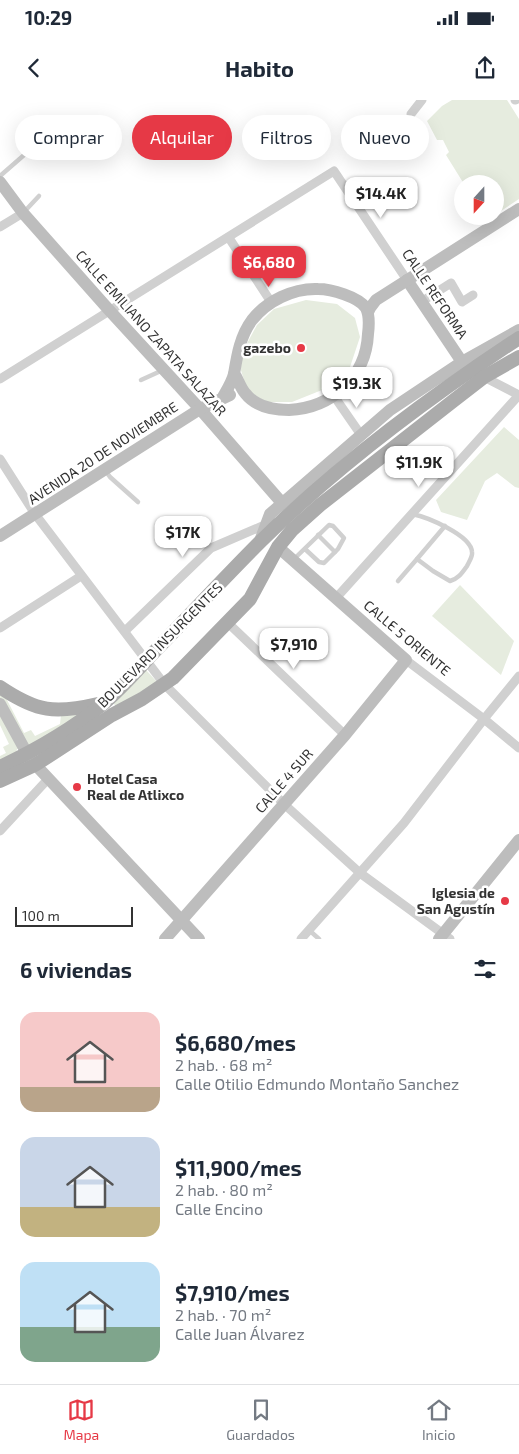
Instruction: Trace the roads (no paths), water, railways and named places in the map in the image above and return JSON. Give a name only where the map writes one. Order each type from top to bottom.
[{"type":"main road","name":"BOULEVARD INSURGENTES","points":[[31,760],[68,729],[104,703],[148,664],[260,542],[310,495],[466,366],[519,338]]},
{"type":"main road","name":"BOULEVARD INSURGENTES","points":[[31,760],[165,685],[250,600],[278,546],[292,530],[320,505],[484,376],[519,357]]},
{"type":"main road","points":[[0,687],[22,702],[46,709],[68,710],[104,703]]},
{"type":"main road","points":[[0,767],[31,760]]},
{"type":"main road","points":[[0,781],[31,760]]},
{"type":"street","points":[[411,114],[422,100]]},
{"type":"street","name":"CALLE REFORMA","points":[[229,238],[334,171],[466,366]]},
{"type":"street","name":"CALLE EMILIANO ZAPATA SALAZAR","points":[[0,182],[23,213],[109,310],[200,408],[282,503]]},
{"type":"street","points":[[364,307],[518,210]]},
{"type":"street","points":[[0,227],[23,213]]},
{"type":"street","points":[[0,379],[109,310],[229,238],[271,302]]},
{"type":"street","points":[[421,302],[451,283],[462,302],[472,295]]},
{"type":"street","points":[[223,398],[234,373],[241,341],[252,320],[271,302],[299,291],[318,289],[335,292],[364,307]]},
{"type":"street","points":[[234,373],[245,393],[253,401],[266,408],[300,410],[334,396],[356,373],[364,356],[368,338],[364,307]]},
{"type":"street","name":"BOULEVARD INSURGENTES","points":[[260,542],[270,514],[390,410],[466,366],[519,330]]},
{"type":"street","points":[[337,597],[519,395],[466,366]]},
{"type":"street","name":"AVENIDA 20 DE NOVIEMBRE","points":[[0,536],[200,408],[223,398],[245,393]]},
{"type":"street","points":[[334,396],[361,435]]},
{"type":"street","points":[[0,459],[35,514],[165,685],[284,804],[360,873],[444,937],[519,840]]},
{"type":"street","points":[[125,631],[211,548],[267,524]]},
{"type":"street","name":"CALLE 5 ORIENTE","points":[[278,546],[406,660],[519,748]]},
{"type":"street","points":[[0,628],[82,576]]},
{"type":"street","points":[[228,623],[345,735]]},
{"type":"street","name":"CALLE 4 SUR","points":[[165,939],[345,735],[406,660]]},
{"type":"street","points":[[301,939],[404,824],[519,676]]},
{"type":"street","points":[[0,704],[31,760],[199,939]]},
{"type":"street","points":[[0,830],[48,779]]},
{"type":"lane","points":[[0,176],[18,160]]},
{"type":"lane","points":[[23,213],[39,196]]},
{"type":"lane","points":[[140,380],[164,370]]},
{"type":"lane","points":[[400,472],[434,465],[448,473]]},
{"type":"lane","points":[[105,470],[138,502]]},
{"type":"lane","points":[[412,514],[423,516],[445,526],[469,543],[473,553],[470,562],[459,578],[450,581],[417,559]]},
{"type":"lane","points":[[294,560],[305,549],[318,536],[329,525],[333,526],[344,538],[342,544],[324,563],[319,562],[305,549]]},
{"type":"lane","points":[[398,581],[445,526]]},
{"type":"lane","points":[[318,536],[335,552]]},
{"type":"lane","points":[[309,930],[319,939]]},
{"type":"place","name":"gazebo","points":[[301,348]]},
{"type":"place","name":"Hotel Casa Real de Atlixco","points":[[77,787]]},
{"type":"place","name":"Iglesia de San Agustín","points":[[505,901]]}]
